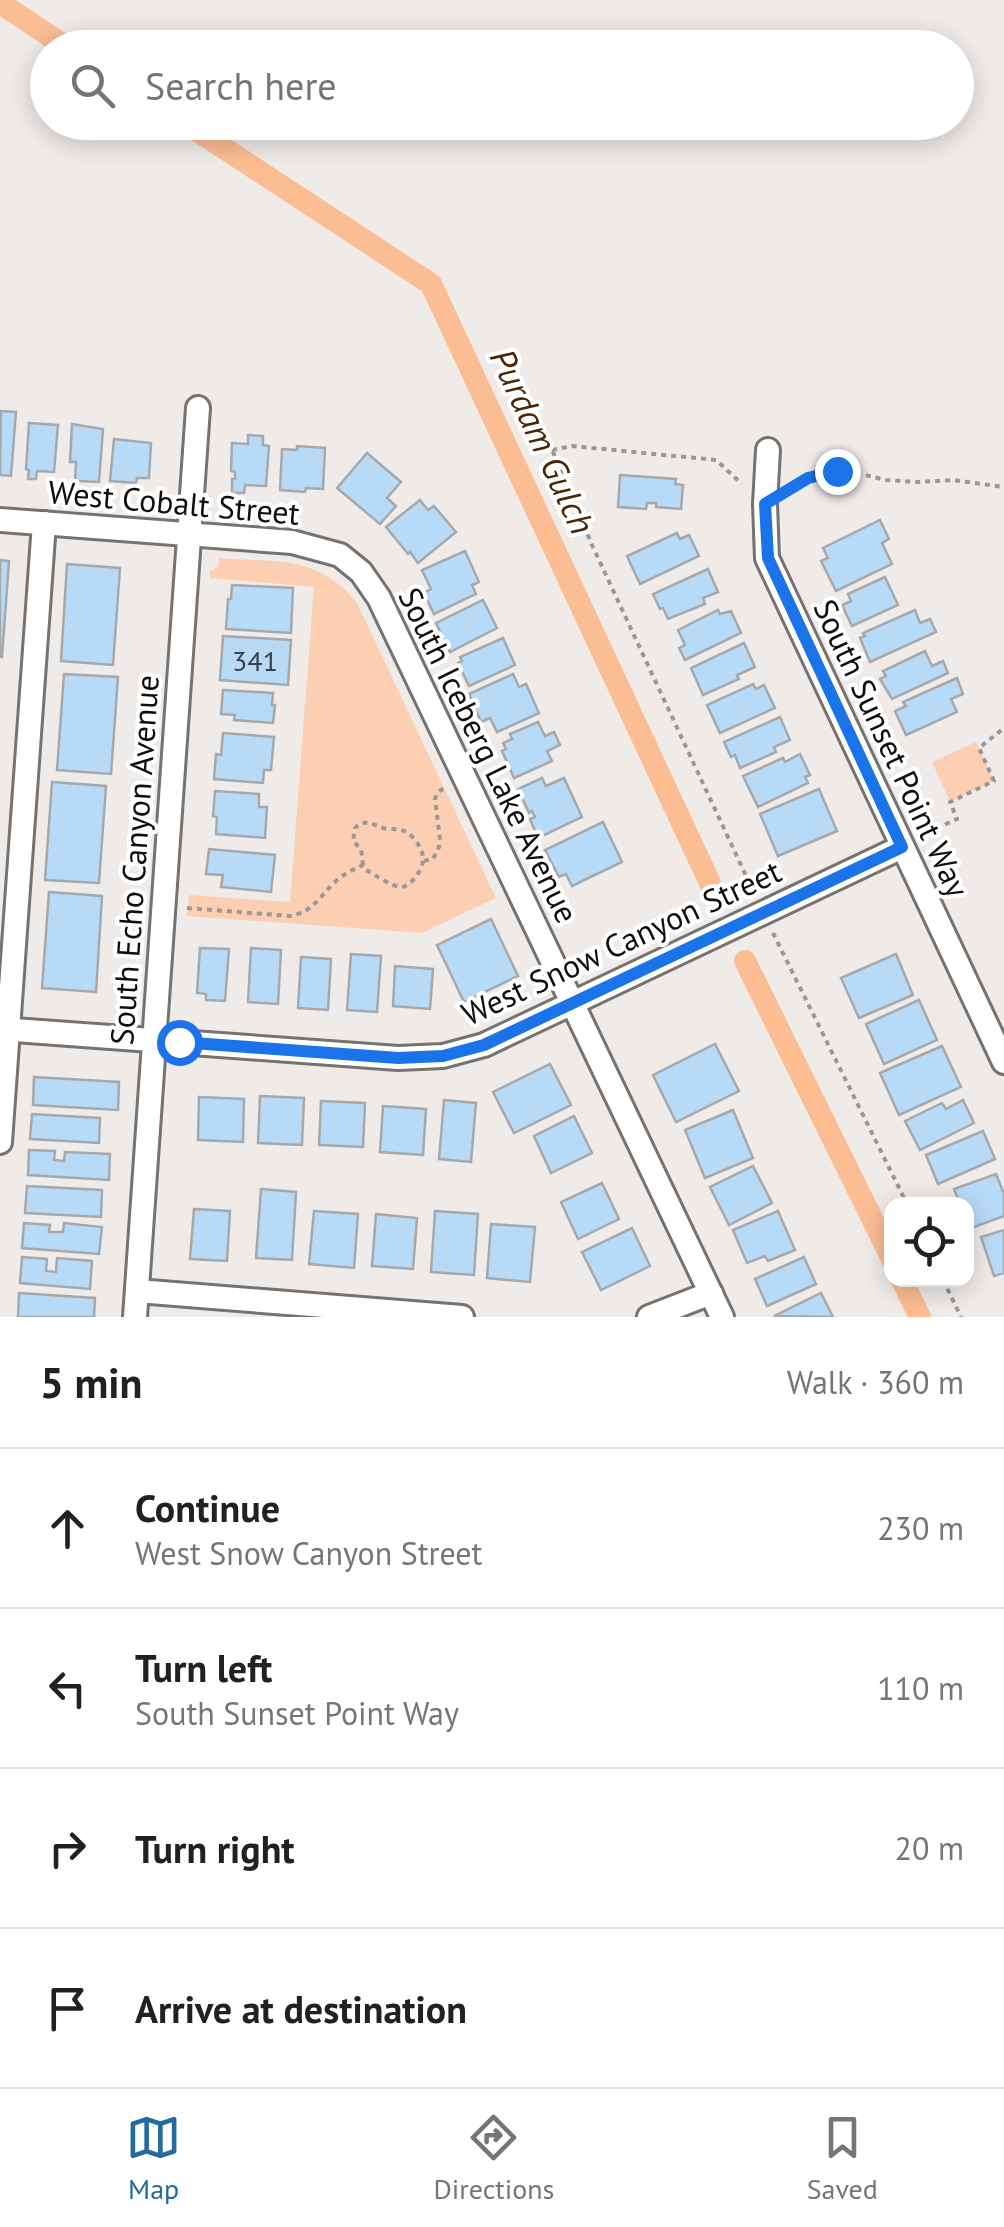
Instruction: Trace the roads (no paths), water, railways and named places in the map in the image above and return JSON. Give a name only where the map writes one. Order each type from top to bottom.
[{"type":"street","name":"South Echo Canyon Avenue","points":[[135,1317],[198,408]]},
{"type":"street","name":"South Sunset Point Way","points":[[768,450],[768,558],[1004,1062]]},
{"type":"street","name":"West Cobalt Street","points":[[0,520],[292,542],[340,555]]},
{"type":"street","points":[[0,1142],[4,1030],[44,523]]},
{"type":"street","name":"South Iceberg Lake Avenue","points":[[340,555],[361,572],[379,598],[722,1317]]},
{"type":"street","name":"West Snow Canyon Street","points":[[4,1030],[398,1058],[443,1056],[484,1045],[902,847]]},
{"type":"street","points":[[136,1291],[462,1317]]},
{"type":"street","points":[[649,1317],[710,1293]]},
{"type":"waterway","name":"Purdam Gulch","points":[[0,3],[41,30]]},
{"type":"waterway","name":"Purdam Gulch","points":[[211,140],[431,284],[716,896]]},
{"type":"waterway","name":"Purdam Gulch","points":[[745,961],[884,1243]]},
{"type":"waterway","name":"Purdam Gulch","points":[[905,1287],[920,1317]]}]
